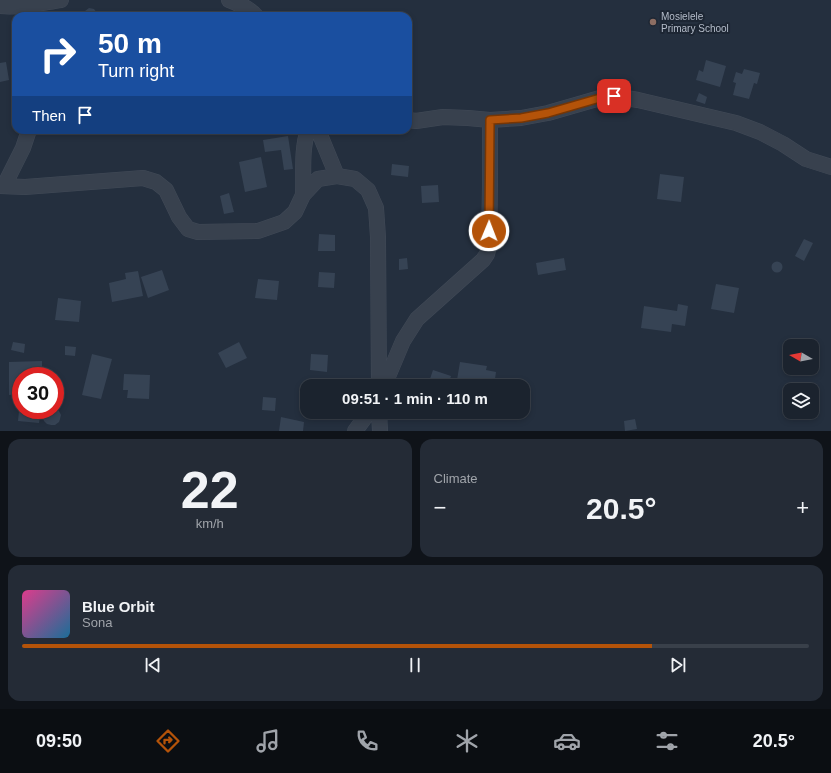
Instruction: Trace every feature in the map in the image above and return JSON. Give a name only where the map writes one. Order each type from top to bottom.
[{"type":"street","points":[[0,6],[30,11],[61,0]]},
{"type":"street","points":[[229,0],[253,12]]},
{"type":"street","points":[[412,120],[443,117],[490,120],[521,118],[548,113],[600,98],[614,96],[638,100],[736,123],[760,132],[783,144],[806,159],[831,167]]},
{"type":"street","points":[[387,379],[403,341],[417,319],[483,260],[487,254],[489,246],[490,120]]},
{"type":"street","points":[[28,134],[24,148],[2,186],[26,187],[143,178],[156,182],[166,190],[179,217],[188,228],[198,232],[258,231],[284,222],[295,212],[303,195],[318,179],[337,176],[355,179],[368,190],[376,208],[378,237],[379,379]]},
{"type":"street","points":[[303,195],[304,154],[307,134]]},
{"type":"street","points":[[320,134],[337,176]]},
{"type":"street","points":[[355,431],[363,419]]},
{"type":"street","points":[[379,419],[380,431]]},
{"type":"building","points":[[89,8],[94,9],[96,12],[85,12]]},
{"type":"building","points":[[706,60],[726,66],[720,87],[696,80],[699,70],[703,72]]},
{"type":"building","points":[[6,62],[9,80],[0,82],[0,63]]},
{"type":"building","points":[[744,69],[760,73],[757,84],[754,83],[749,99],[733,95],[736,83],[733,82],[736,72],[742,74]]},
{"type":"building","points":[[699,93],[707,97],[705,104],[696,101]]},
{"type":"building","points":[[288,136],[293,169],[284,170],[281,150],[265,152],[263,140]]},
{"type":"building","points":[[261,157],[267,187],[245,192],[239,162]]},
{"type":"building","points":[[392,164],[409,166],[408,177],[391,175]]},
{"type":"building","points":[[660,174],[684,177],[681,202],[657,199]]},
{"type":"building","points":[[438,185],[439,202],[422,203],[421,186]]},
{"type":"building","points":[[229,193],[234,212],[224,214],[220,196]]},
{"type":"building","points":[[319,234],[335,235],[335,251],[318,251]]},
{"type":"building","points":[[804,239],[813,243],[804,261],[795,256]]},
{"type":"building","points":[[407,258],[408,269],[399,270],[399,259]]},
{"type":"building","points":[[564,258],[566,270],[538,275],[536,263]]},
{"type":"building","points":[[775,262],[779,262],[781,263],[781,271],[775,272],[772,269],[772,265]]},
{"type":"building","points":[[162,270],[169,290],[148,298],[141,277]]},
{"type":"building","points":[[138,271],[143,296],[112,302],[109,283],[126,279],[125,273]]},
{"type":"building","points":[[319,272],[335,273],[334,288],[318,287]]},
{"type":"building","points":[[258,279],[279,281],[277,300],[255,298]]},
{"type":"building","points":[[716,284],[739,288],[734,313],[711,309]]},
{"type":"building","points":[[58,298],[81,301],[79,322],[55,320]]},
{"type":"building","points":[[678,304],[688,306],[685,326],[672,324],[671,332],[641,328],[644,306],[677,311]]},
{"type":"building","points":[[13,342],[25,344],[24,353],[11,350]]},
{"type":"building","points":[[239,342],[247,358],[226,368],[218,353]]},
{"type":"building","points":[[65,346],[76,347],[75,356],[65,355]]},
{"type":"building","points":[[92,354],[112,359],[101,399],[82,395]]},
{"type":"building","points":[[311,354],[328,355],[327,372],[310,370]]},
{"type":"building","points":[[42,361],[42,367],[12,367],[12,395],[9,395],[9,362]]},
{"type":"building","points":[[460,362],[487,366],[486,370],[496,372],[495,379],[457,379]]},
{"type":"building","points":[[433,370],[451,376],[450,379],[430,379]]},
{"type":"building","points":[[124,374],[150,375],[149,399],[127,398],[128,390],[123,390]]},
{"type":"building","points":[[263,397],[276,398],[275,411],[262,410]]},
{"type":"building","points":[[281,417],[304,422],[303,431],[279,431]]},
{"type":"building","points":[[18,419],[40,419],[39,423],[18,421]]},
{"type":"building","points":[[43,419],[60,419],[59,422],[55,425],[47,424]]},
{"type":"building","points":[[635,419],[637,429],[625,431],[624,421]]},
{"type":"place","name":"Mosielele Primary School","points":[[653,22]]},
{"type":"route","points":[[489,231],[490,120],[521,118],[548,113],[600,98],[614,96]]}]
